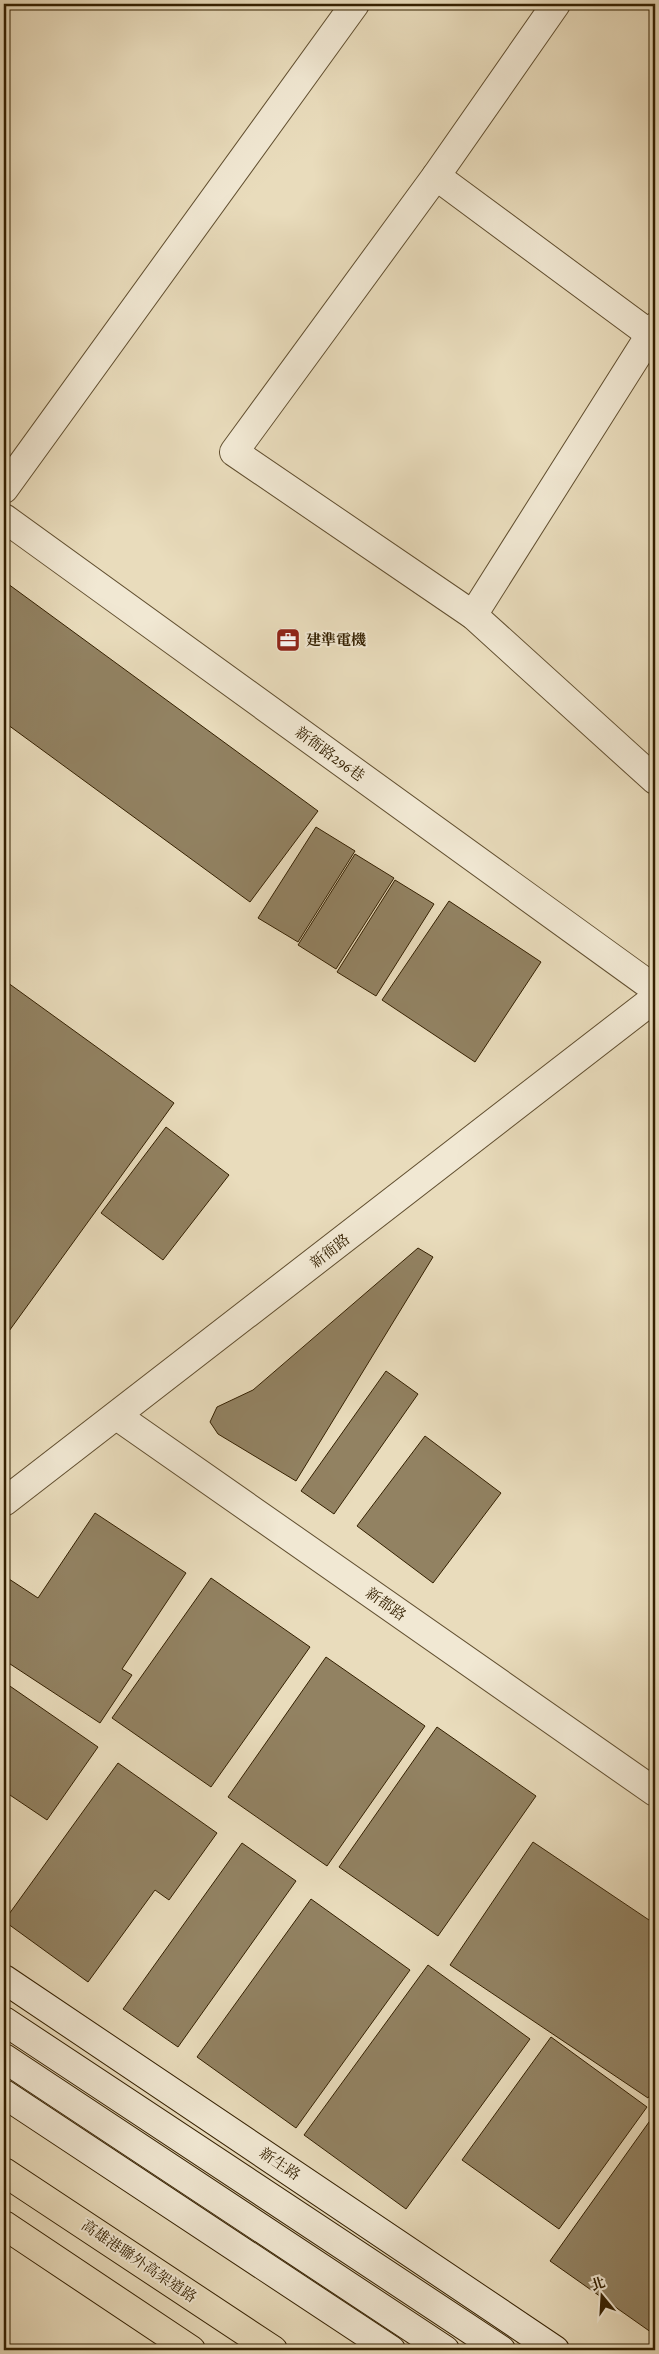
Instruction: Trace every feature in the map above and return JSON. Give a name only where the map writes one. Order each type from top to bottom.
[{"type":"highway","name":"高雄港聯外高架道路","points":[[4,2172],[273,2350]]},
{"type":"highway","points":[[4,2225],[191,2350]]},
{"type":"street","points":[[4,489],[355,4]]},
{"type":"street","points":[[556,4],[436,176],[234,452],[473,615],[651,769]]},
{"type":"street","points":[[436,176],[653,333],[473,615]]},
{"type":"street","name":"新衙路296巷","points":[[4,518],[655,989]]},
{"type":"street","name":"新衙路","points":[[4,1502],[655,998]]},
{"type":"street","name":"新都路","points":[[117,1416],[655,1792]]},
{"type":"street","name":"新生路","points":[[4,1979],[555,2350]]},
{"type":"street","points":[[4,2021],[501,2350]]},
{"type":"street","points":[[4,2058],[445,2350]]},
{"type":"street","points":[[4,2094],[391,2350]]},
{"type":"building","points":[[4,581],[318,811],[250,902],[4,722]]},
{"type":"building","points":[[316,827],[355,851],[298,942],[258,918]]},
{"type":"building","points":[[355,854],[394,878],[336,969],[298,945]]},
{"type":"building","points":[[395,880],[434,904],[376,996],[337,972]]},
{"type":"building","points":[[449,901],[541,962],[475,1062],[382,1000]]},
{"type":"building","points":[[4,980],[174,1103],[4,1338]]},
{"type":"building","points":[[166,1127],[229,1175],[163,1260],[101,1213]]},
{"type":"building","points":[[418,1248],[433,1257],[296,1481],[218,1434],[210,1422],[217,1407],[253,1390]]},
{"type":"building","points":[[386,1371],[418,1394],[334,1514],[301,1491]]},
{"type":"building","points":[[425,1436],[501,1493],[433,1583],[357,1526]]},
{"type":"building","points":[[95,1513],[186,1573],[122,1669],[132,1675],[100,1723],[4,1660],[4,1587],[9,1579],[38,1598]]},
{"type":"building","points":[[211,1578],[310,1647],[211,1787],[112,1718]]},
{"type":"building","points":[[326,1657],[425,1726],[327,1866],[228,1797]]},
{"type":"building","points":[[4,1682],[98,1747],[47,1820],[4,1791]]},
{"type":"building","points":[[437,1727],[536,1796],[438,1936],[339,1867]]},
{"type":"building","points":[[118,1763],[217,1833],[169,1900],[155,1890],[88,1982],[4,1921]]},
{"type":"building","points":[[533,1842],[655,1924],[655,2087],[648,2098],[450,1965]]},
{"type":"building","points":[[242,1843],[296,1881],[178,2047],[123,2009]]},
{"type":"building","points":[[311,1899],[410,1970],[296,2128],[197,2057]]},
{"type":"building","points":[[428,1965],[530,2039],[406,2209],[304,2135]]},
{"type":"building","points":[[551,2037],[647,2107],[559,2229],[462,2160]]},
{"type":"building","points":[[655,2116],[655,2335],[550,2261]]},
{"type":"place","name":"建準電機","points":[[288,640]]}]
